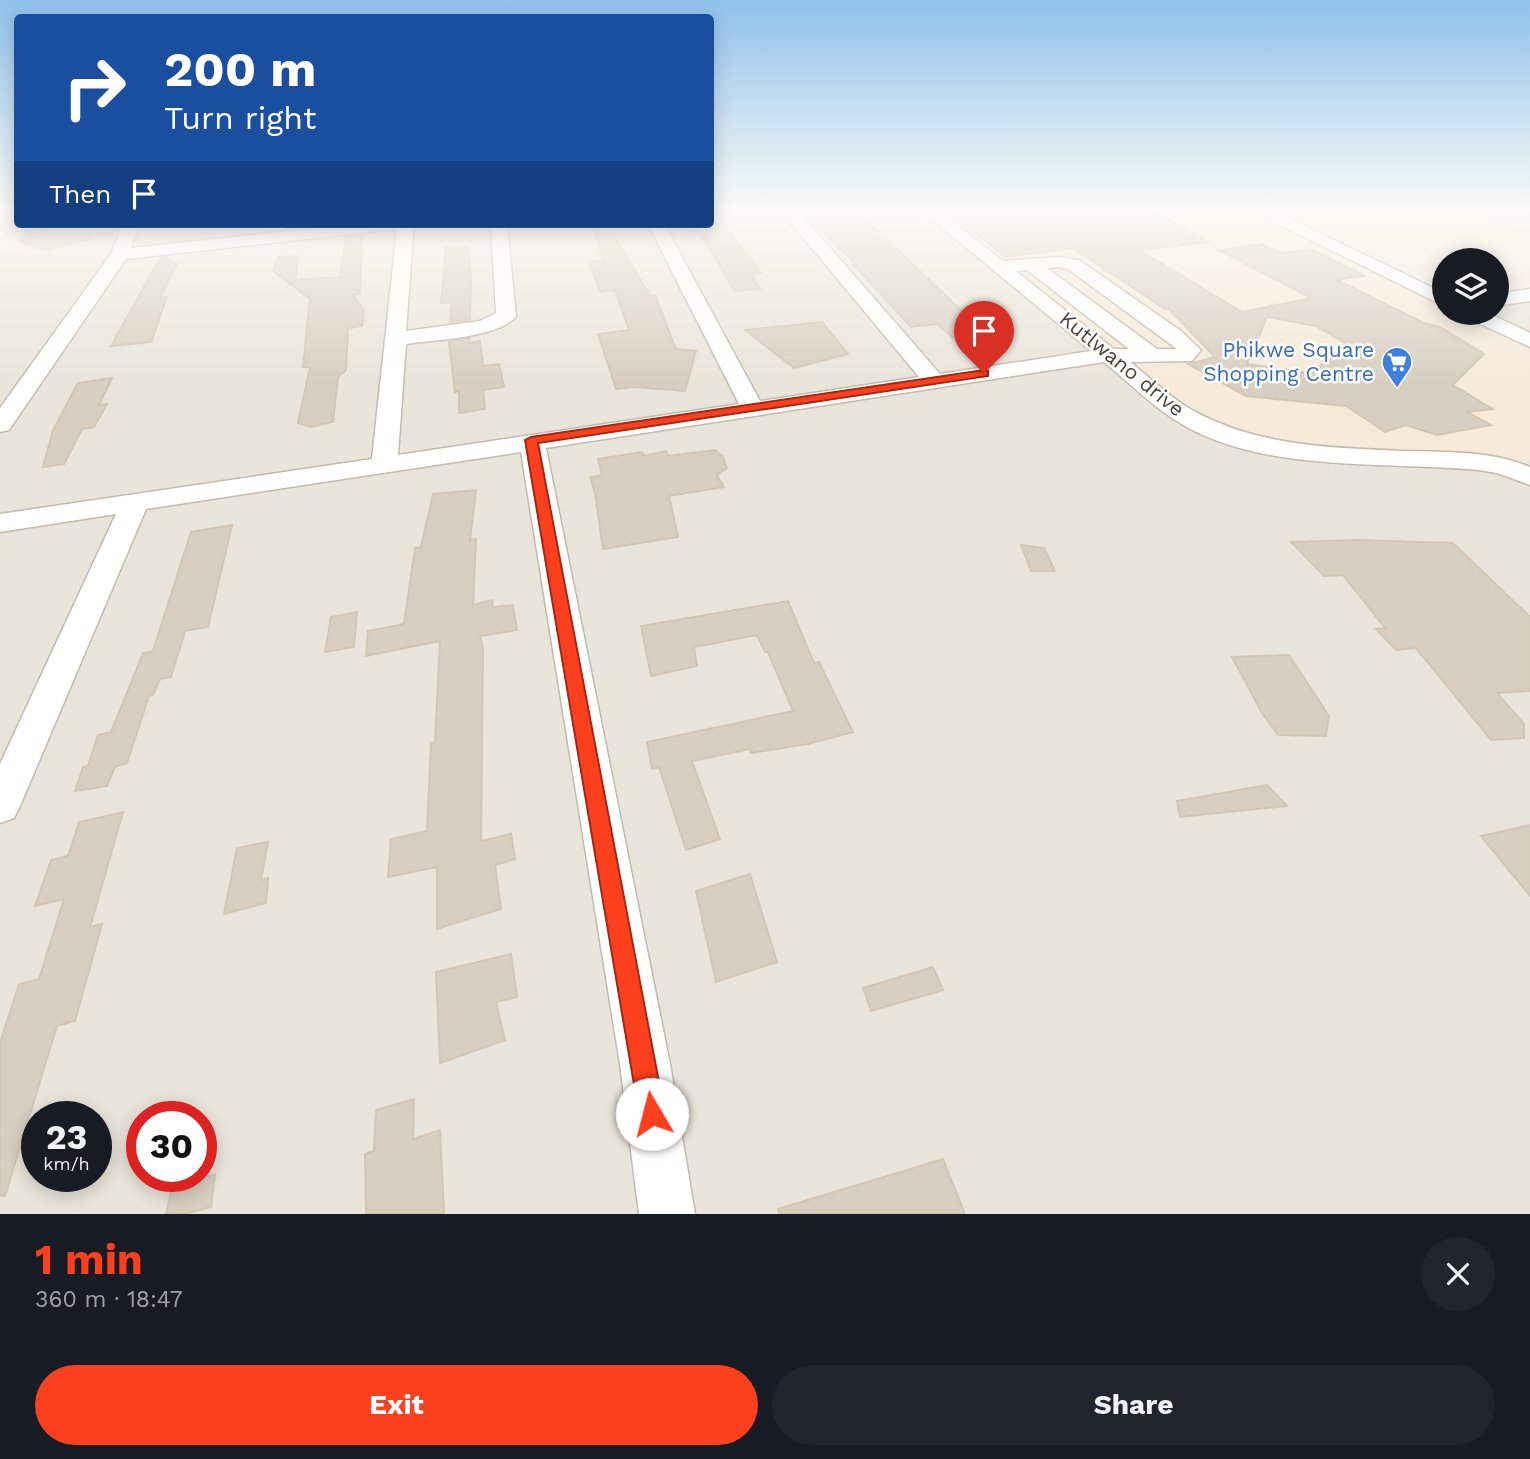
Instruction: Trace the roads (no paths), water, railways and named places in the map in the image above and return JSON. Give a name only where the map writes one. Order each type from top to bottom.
[{"type":"street","points":[[0,425],[110,268]]},
{"type":"street","points":[[384,464],[402,268]]},
{"type":"street","points":[[395,339],[485,326],[506,316],[502,268]]},
{"type":"street","points":[[679,268],[751,407]]},
{"type":"street","points":[[837,268],[934,381]]},
{"type":"street","name":"Kutlwano drive","points":[[1001,268],[1183,415],[1219,432],[1251,442],[1311,453],[1479,462],[1520,472]]},
{"type":"street","points":[[1035,268],[1152,355]]},
{"type":"street","points":[[0,523],[751,407],[1110,355],[1184,356],[1190,350],[1174,335],[1078,268]]},
{"type":"street","points":[[1377,268],[1432,294]]},
{"type":"street","points":[[1509,298],[1530,295]]},
{"type":"street","points":[[1497,325],[1530,341]]},
{"type":"street","points":[[531,440],[645,1064],[667,1214]]},
{"type":"street","points":[[1520,472],[1530,449]]},
{"type":"street","points":[[0,806],[135,502]]},
{"type":"place","name":"Phikwe Square Shopping Centre","points":[[1397,389]]}]
